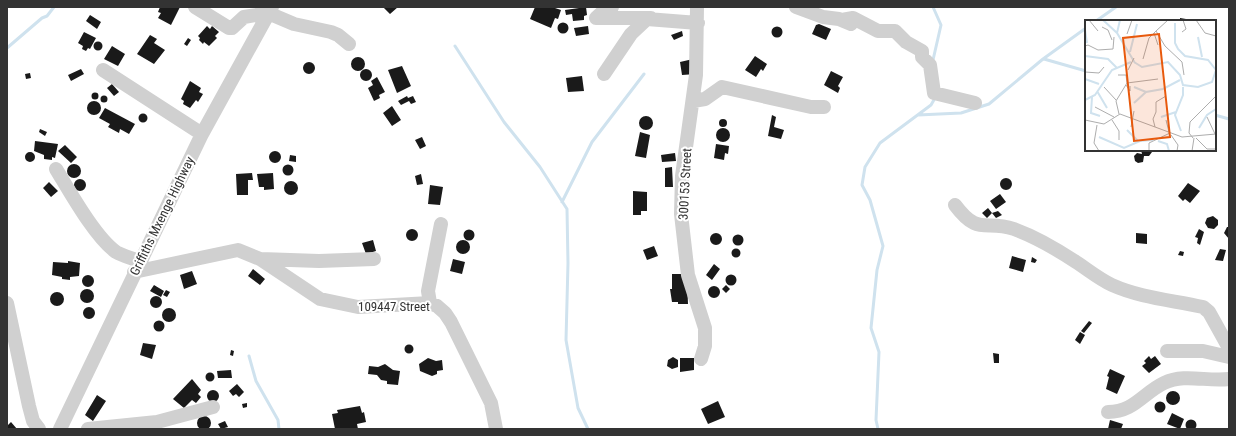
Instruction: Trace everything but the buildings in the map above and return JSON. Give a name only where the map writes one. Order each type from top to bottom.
[{"type":"street","points":[[195,7],[229,28],[232,28],[244,17],[270,10],[294,24],[331,32],[338,35],[349,44]]},
{"type":"street","points":[[612,7],[607,8],[596,18],[651,18],[698,23]]},
{"type":"street","name":"300153 Street","points":[[697,7],[698,23],[693,101],[685,153],[681,214],[688,275],[705,328],[705,346],[701,359]]},
{"type":"street","points":[[796,7],[823,17],[847,22],[853,18],[878,31],[894,31],[906,42],[922,51],[922,57],[929,63],[934,93],[976,103]]},
{"type":"street","name":"Griffiths Mxenge Highway","points":[[60,429],[137,266],[202,134],[270,10]]},
{"type":"street","points":[[604,74],[631,34],[643,22],[651,18]]},
{"type":"street","points":[[103,70],[202,134]]},
{"type":"street","points":[[693,101],[705,99],[722,87],[776,100],[799,103],[811,107],[824,107]]},
{"type":"street","points":[[56,169],[87,219],[106,242],[115,251],[137,266]]},
{"type":"street","points":[[955,206],[962,214],[975,224],[1013,229],[1074,260],[1110,284],[1153,298],[1203,307],[1209,312],[1229,348]]},
{"type":"street","points":[[430,303],[428,291],[441,224]]},
{"type":"street","name":"109447 Street","points":[[137,266],[238,250],[260,259],[320,299],[358,307],[430,303],[441,309],[451,322],[491,403],[496,429]]},
{"type":"street","points":[[260,259],[319,261],[374,258]]},
{"type":"street","points":[[7,302],[29,406],[33,420],[39,429]]},
{"type":"street","points":[[1167,351],[1203,351],[1229,357]]},
{"type":"street","points":[[1108,412],[1117,412],[1129,408],[1164,383],[1176,378],[1229,379]]},
{"type":"street","points":[[88,429],[157,422],[213,408]]},
{"type":"waterway","points":[[7,48],[42,18],[47,16],[54,7]]},
{"type":"waterway","points":[[933,7],[941,25],[933,60]]},
{"type":"waterway","points":[[1097,20],[1116,7]]},
{"type":"waterway","points":[[918,115],[961,113],[989,104],[1043,59],[1085,29]]},
{"type":"waterway","points":[[455,46],[504,122],[540,167],[567,209],[568,263],[566,340],[578,408],[588,429]]},
{"type":"waterway","points":[[1044,59],[1085,71]]},
{"type":"waterway","points":[[562,202],[592,142],[644,74]]},
{"type":"waterway","points":[[878,429],[876,420],[879,352],[871,328],[877,270],[883,246],[870,200],[862,185],[865,167],[880,143],[931,105],[935,98]]},
{"type":"waterway","points":[[1216,115],[1229,119]]},
{"type":"waterway","points":[[249,356],[256,381],[278,420],[279,429]]}]
